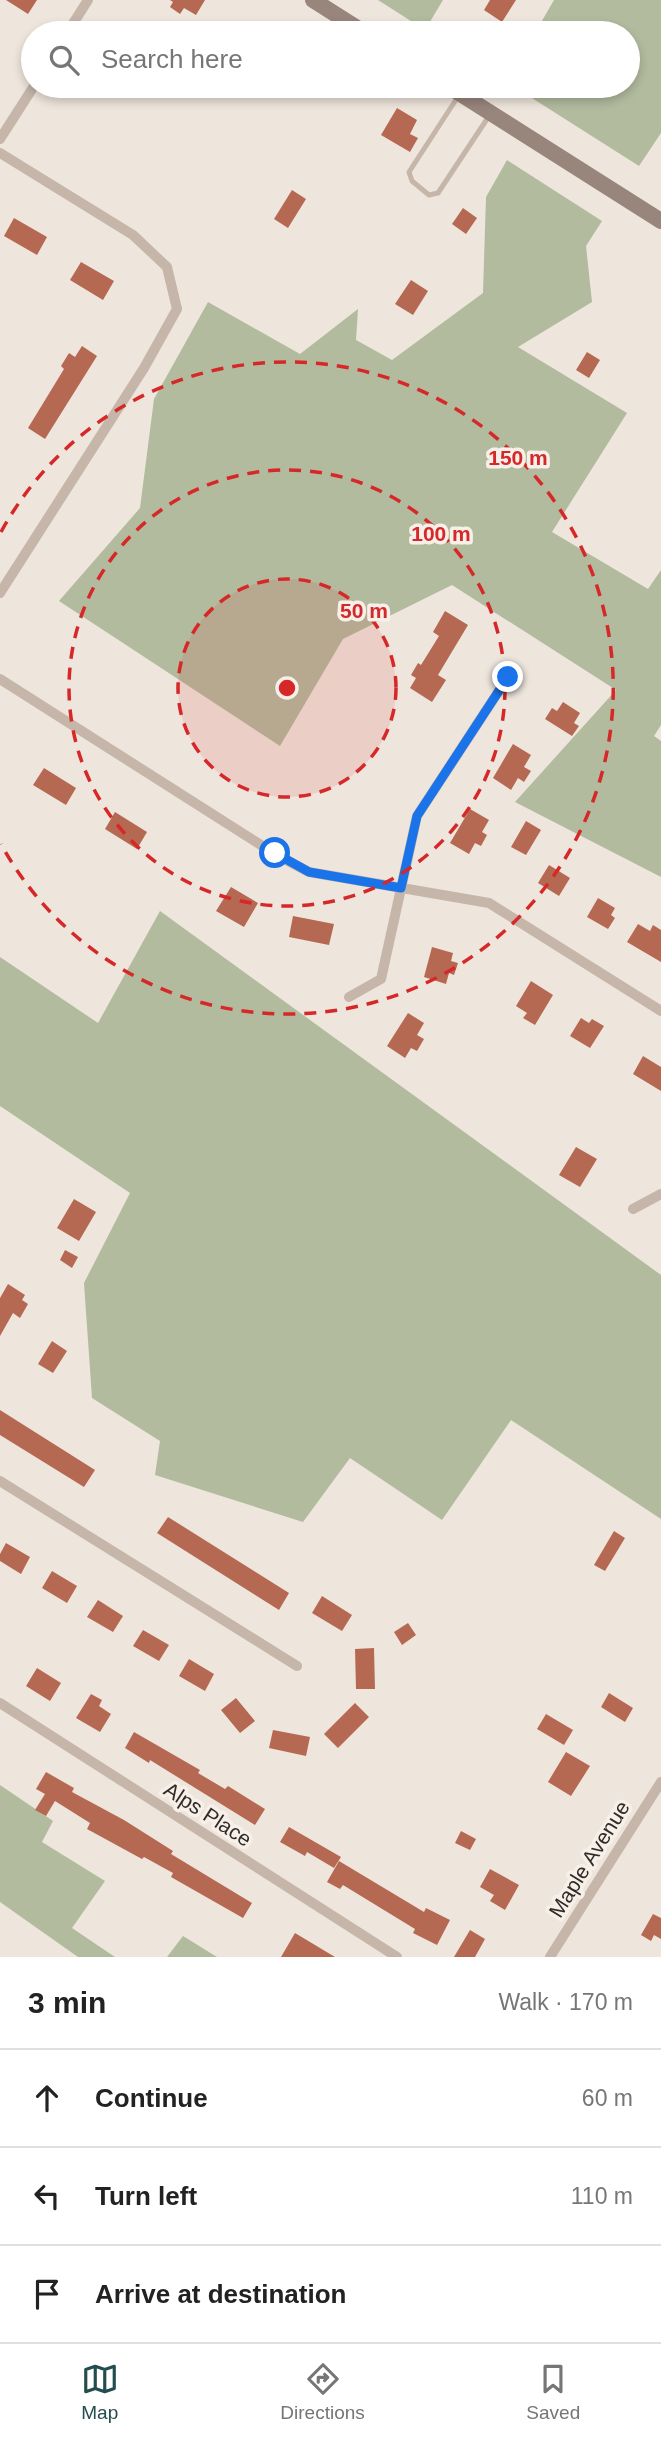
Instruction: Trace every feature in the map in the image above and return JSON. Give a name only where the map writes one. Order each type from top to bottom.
[{"type":"main road","points":[[313,0],[346,21]]},
{"type":"main road","points":[[467,98],[661,221]]},
{"type":"street","points":[[75,21],[88,0]]},
{"type":"street","points":[[0,139],[26,98]]},
{"type":"street","points":[[0,153],[133,235],[167,267],[177,309],[144,368],[0,593]]},
{"type":"street","points":[[349,997],[381,978],[417,816],[508,677]]},
{"type":"street","points":[[0,679],[309,872],[489,903],[661,1011]]},
{"type":"street","points":[[633,1209],[661,1194]]},
{"type":"street","points":[[0,1480],[297,1666]]},
{"type":"street","name":"Alps Place","points":[[0,1703],[397,1957]]},
{"type":"street","name":"Maple Avenue","points":[[550,1957],[661,1782]]},
{"type":"lane","points":[[450,98],[410,172],[412,181],[429,195],[438,193],[491,113]]},
{"type":"green space","points":[[378,0],[443,0],[430,21],[411,21]]},
{"type":"green space","points":[[554,0],[661,0],[661,133],[639,166],[532,98],[640,98],[640,21],[542,21]]},
{"type":"green space","points":[[507,160],[602,221],[586,246],[592,302],[518,347],[627,413],[552,532],[648,589],[661,570],[661,725],[654,736],[661,741],[661,877],[515,802],[616,690],[452,585],[343,639],[280,746],[59,601],[140,508],[154,399],[208,302],[300,354],[358,309],[356,340],[392,360],[483,293],[486,197]]},
{"type":"green space","points":[[160,911],[661,1275],[661,1519],[511,1420],[442,1520],[350,1458],[303,1522],[155,1475],[160,1441],[92,1398],[84,1283],[130,1193],[0,1106],[0,957],[98,1023]]},
{"type":"green space","points":[[0,1785],[53,1821],[42,1842],[105,1881],[72,1928],[115,1957],[78,1957],[0,1902]]},
{"type":"green space","points":[[183,1936],[217,1957],[167,1957]]},
{"type":"building","points":[[6,0],[37,0],[28,14]]},
{"type":"building","points":[[170,0],[205,0],[196,15],[184,8],[180,14],[170,7],[173,2]]},
{"type":"building","points":[[490,0],[516,0],[503,21],[484,10]]},
{"type":"building","points":[[397,108],[417,120],[410,134],[418,138],[410,152],[381,135]]},
{"type":"building","points":[[292,190],[306,199],[288,228],[274,219]]},
{"type":"building","points":[[463,208],[477,218],[466,234],[452,224]]},
{"type":"building","points":[[14,218],[47,237],[37,255],[4,236]]},
{"type":"building","points":[[81,262],[114,281],[103,300],[70,280]]},
{"type":"building","points":[[411,280],[428,291],[413,315],[395,304]]},
{"type":"building","points":[[82,346],[97,356],[45,439],[28,428],[64,369],[61,366],[69,353],[75,357]]},
{"type":"building","points":[[587,352],[600,360],[589,378],[576,370]]},
{"type":"building","points":[[445,611],[468,625],[438,675],[446,680],[432,702],[410,688],[416,678],[411,675],[418,663],[421,665],[439,636],[433,632]]},
{"type":"building","points":[[563,702],[580,713],[574,723],[579,726],[572,736],[545,719],[552,708],[557,711]]},
{"type":"building","points":[[513,744],[531,755],[524,767],[531,771],[524,782],[518,778],[511,790],[493,778]]},
{"type":"building","points":[[44,768],[76,788],[66,805],[33,785]]},
{"type":"building","points":[[470,809],[489,820],[482,832],[487,835],[481,846],[475,843],[469,854],[450,843]]},
{"type":"building","points":[[115,812],[147,832],[137,849],[105,829]]},
{"type":"building","points":[[526,821],[541,830],[526,855],[511,847]]},
{"type":"building","points":[[549,865],[570,878],[559,896],[538,883]]},
{"type":"building","points":[[231,887],[258,903],[244,927],[216,911]]},
{"type":"building","points":[[598,898],[615,908],[611,915],[615,918],[608,929],[587,917]]},
{"type":"building","points":[[293,916],[334,924],[329,945],[289,937]]},
{"type":"building","points":[[638,924],[650,931],[653,925],[661,930],[661,962],[627,942]]},
{"type":"building","points":[[432,947],[453,953],[451,961],[458,963],[454,975],[449,973],[446,984],[424,977]]},
{"type":"building","points":[[531,981],[553,995],[535,1025],[523,1018],[527,1013],[516,1006]]},
{"type":"building","points":[[408,1013],[424,1023],[417,1035],[424,1039],[417,1051],[411,1048],[405,1058],[387,1046]]},
{"type":"building","points":[[581,1018],[589,1023],[592,1019],[604,1026],[590,1048],[570,1036]]},
{"type":"building","points":[[643,1056],[661,1067],[661,1091],[633,1074]]},
{"type":"building","points":[[576,1147],[597,1159],[580,1187],[559,1175]]},
{"type":"building","points":[[74,1199],[96,1212],[79,1241],[57,1228]]},
{"type":"building","points":[[65,1250],[78,1257],[72,1268],[60,1260]]},
{"type":"building","points":[[8,1284],[25,1295],[22,1300],[28,1304],[20,1318],[13,1313],[0,1336],[0,1298]]},
{"type":"building","points":[[52,1341],[67,1351],[53,1373],[38,1364]]},
{"type":"building","points":[[0,1410],[95,1470],[84,1487],[0,1435]]},
{"type":"building","points":[[168,1517],[289,1593],[279,1610],[157,1533]]},
{"type":"building","points":[[614,1531],[625,1538],[605,1571],[594,1565]]},
{"type":"building","points":[[6,1543],[30,1557],[21,1574],[0,1561],[0,1554]]},
{"type":"building","points":[[52,1571],[77,1586],[67,1603],[42,1588]]},
{"type":"building","points":[[322,1596],[352,1615],[342,1631],[312,1613]]},
{"type":"building","points":[[98,1600],[123,1616],[113,1632],[87,1617]]},
{"type":"building","points":[[408,1623],[416,1635],[402,1645],[394,1632]]},
{"type":"building","points":[[143,1630],[169,1645],[159,1661],[133,1646]]},
{"type":"building","points":[[374,1648],[375,1689],[356,1689],[355,1649]]},
{"type":"building","points":[[189,1659],[214,1674],[205,1691],[179,1676]]},
{"type":"building","points":[[37,1668],[61,1683],[50,1701],[26,1686]]},
{"type":"building","points":[[609,1693],[633,1708],[625,1722],[601,1707]]},
{"type":"building","points":[[91,1694],[102,1700],[99,1706],[111,1714],[100,1732],[76,1718]]},
{"type":"building","points":[[236,1698],[255,1721],[240,1733],[221,1710]]},
{"type":"building","points":[[355,1703],[369,1717],[338,1748],[324,1734]]},
{"type":"building","points":[[546,1714],[573,1730],[564,1745],[537,1729]]},
{"type":"building","points":[[273,1730],[310,1737],[306,1756],[269,1748]]},
{"type":"building","points":[[134,1732],[200,1770],[198,1773],[225,1789],[228,1786],[265,1809],[255,1825],[150,1760],[149,1763],[125,1748]]},
{"type":"building","points":[[566,1752],[590,1766],[571,1796],[548,1782]]},
{"type":"building","points":[[46,1772],[74,1788],[72,1792],[124,1820],[173,1851],[171,1854],[252,1903],[243,1918],[171,1877],[173,1873],[87,1829],[90,1823],[55,1801],[46,1816],[35,1810],[45,1794],[36,1789]]},
{"type":"building","points":[[289,1827],[341,1857],[334,1868],[307,1852],[305,1856],[280,1842]]},
{"type":"building","points":[[461,1831],[476,1839],[470,1850],[455,1843]]},
{"type":"building","points":[[339,1861],[424,1912],[426,1908],[450,1920],[437,1945],[413,1933],[415,1929],[343,1885],[340,1889],[327,1882]]},
{"type":"building","points":[[490,1869],[519,1885],[505,1910],[490,1901],[494,1895],[480,1887]]},
{"type":"building","points":[[653,1914],[661,1918],[661,1939],[654,1935],[651,1941],[641,1935]]},
{"type":"building","points":[[470,1930],[485,1939],[475,1957],[454,1957]]},
{"type":"building","points":[[295,1933],[335,1957],[281,1957]]},
{"type":"route","points":[[275,853],[309,872],[401,888],[417,816],[508,677]]}]
